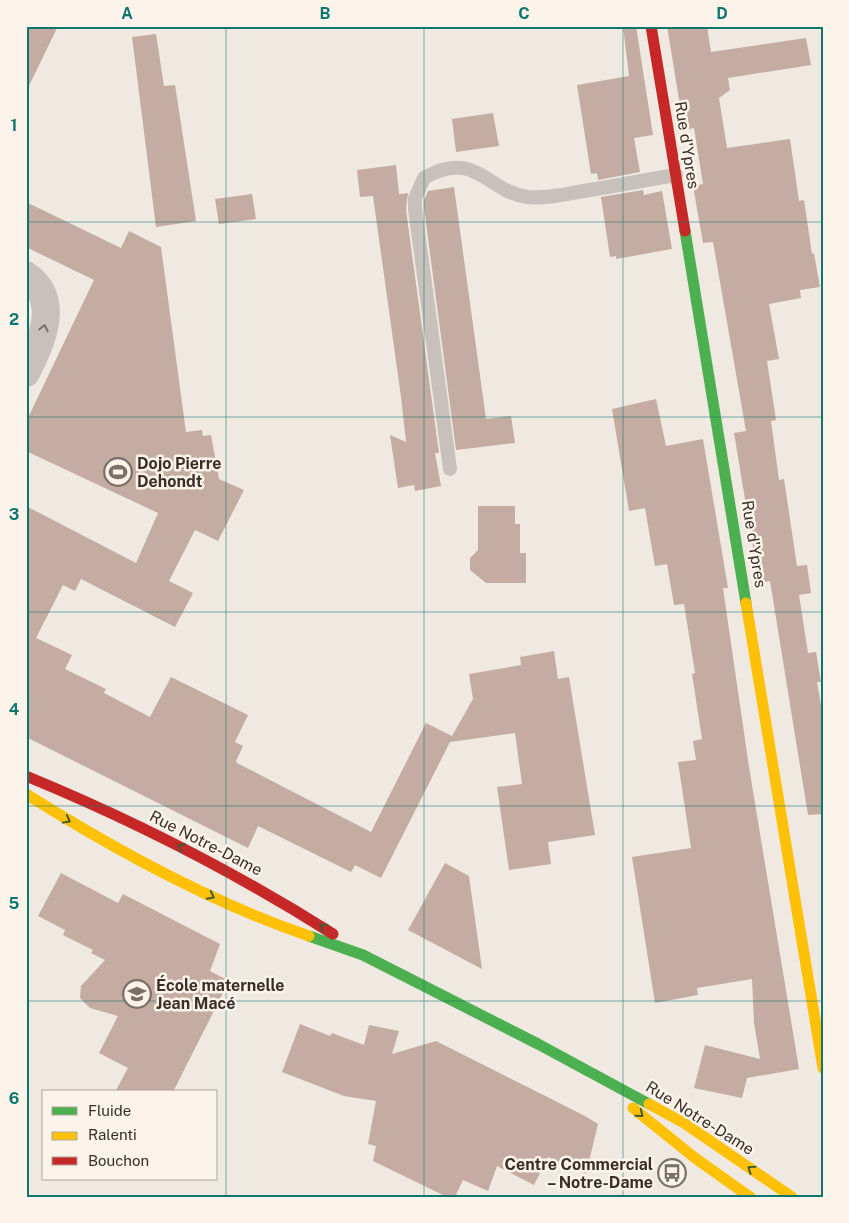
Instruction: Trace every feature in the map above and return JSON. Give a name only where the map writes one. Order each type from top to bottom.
[{"type":"main road","name":"Rue d'Ypres","points":[[651,26],[823,1068]]},
{"type":"main road","name":"Rue Notre-Dame","points":[[26,776],[93,803],[239,877],[312,920],[363,955],[684,1123],[792,1197]]},
{"type":"main road","name":"Rue Notre-Dame","points":[[26,794],[80,828],[233,907],[289,930],[363,955]]},
{"type":"main road","name":"Rue Notre-Dame","points":[[589,1072],[695,1158],[750,1197]]},
{"type":"street","points":[[26,276],[40,289],[46,307],[46,319],[41,343],[26,373]]},
{"type":"lane","points":[[450,469],[415,209],[415,198],[424,178],[442,170],[468,169],[486,176],[514,194],[538,197],[676,175]]},
{"type":"building","points":[[26,26],[58,26],[26,92]]},
{"type":"building","points":[[623,26],[636,26],[653,135],[634,138],[640,172],[598,180],[597,173],[591,174],[577,85],[629,76]]},
{"type":"building","points":[[667,26],[707,26],[711,52],[806,38],[811,65],[728,78],[730,90],[719,98],[727,148],[790,139],[799,201],[804,200],[812,254],[814,253],[820,287],[800,290],[801,298],[769,304],[779,359],[767,361],[776,420],[771,421],[779,480],[784,479],[797,566],[807,565],[811,593],[799,595],[808,653],[816,652],[821,682],[817,682],[823,716],[823,814],[808,815],[770,581],[759,583],[734,433],[746,431],[713,242],[703,243],[693,186],[703,184],[694,128],[684,130]]},
{"type":"building","points":[[156,34],[164,86],[175,85],[196,221],[156,227],[132,37]]},
{"type":"building","points":[[493,113],[499,146],[456,152],[452,119]]},
{"type":"building","points":[[396,165],[399,194],[408,193],[406,210],[439,453],[435,453],[441,486],[415,491],[414,485],[398,488],[390,435],[406,442],[401,397],[373,196],[360,197],[357,170]]},
{"type":"building","points":[[454,187],[486,419],[511,416],[515,443],[456,450],[424,208],[424,200],[428,191]]},
{"type":"building","points":[[643,190],[644,195],[662,191],[672,249],[616,259],[616,256],[610,257],[601,197]]},
{"type":"building","points":[[252,194],[256,219],[219,224],[215,199]]},
{"type":"building","points":[[26,202],[121,248],[129,231],[161,247],[186,432],[202,430],[203,436],[211,435],[219,479],[244,490],[218,541],[195,530],[169,581],[193,593],[175,627],[81,579],[75,591],[63,585],[36,638],[72,655],[65,669],[106,689],[104,693],[150,717],[171,677],[248,715],[235,742],[243,746],[236,761],[237,763],[371,832],[426,723],[452,736],[473,699],[469,674],[521,665],[520,657],[554,651],[558,679],[569,677],[595,835],[548,842],[551,864],[509,870],[497,787],[522,784],[515,733],[450,742],[381,878],[355,865],[351,872],[258,826],[248,848],[26,737],[26,506],[136,563],[158,513],[26,451],[26,422],[94,280],[26,247]]},
{"type":"building","points":[[656,399],[666,446],[703,439],[728,588],[723,588],[749,767],[799,1069],[747,1078],[742,1098],[694,1088],[705,1045],[760,1059],[754,1023],[752,979],[697,988],[698,995],[655,1003],[632,857],[691,848],[678,762],[696,760],[693,741],[702,739],[692,674],[695,673],[684,604],[674,605],[667,564],[655,566],[645,508],[629,511],[612,409]]},
{"type":"building","points":[[478,506],[515,506],[515,524],[520,524],[520,553],[526,553],[526,583],[486,583],[470,570],[470,558],[478,550]]},
{"type":"building","points":[[445,863],[469,876],[482,969],[408,930]]},
{"type":"building","points":[[61,873],[118,903],[123,894],[220,944],[210,971],[229,981],[174,1090],[116,1090],[128,1068],[99,1053],[118,1016],[90,1008],[80,998],[81,986],[105,960],[91,953],[93,950],[63,935],[65,930],[38,916]]},
{"type":"building","points":[[300,1024],[330,1036],[332,1033],[364,1045],[369,1025],[399,1031],[392,1054],[436,1041],[585,1116],[598,1124],[586,1174],[548,1157],[534,1185],[497,1166],[488,1191],[463,1180],[455,1197],[447,1197],[373,1161],[376,1146],[368,1144],[376,1101],[344,1096],[282,1072]]},
{"type":"traffic: fast","points":[[685,231],[746,603]]},
{"type":"traffic: fast","points":[[309,936],[363,955],[538,1044],[649,1104]]},
{"type":"traffic: slow","points":[[746,603],[823,1068]]},
{"type":"traffic: slow","points":[[26,794],[163,873],[273,923],[309,936]]},
{"type":"traffic: slow","points":[[649,1104],[684,1123],[792,1197]]},
{"type":"traffic: slow","points":[[633,1108],[695,1158],[750,1197]]},
{"type":"traffic: jam","points":[[651,26],[685,231]]},
{"type":"traffic: jam","points":[[26,776],[183,848],[259,889],[333,934]]},
{"type":"place","name":"Dojo Pierre Dehondt","points":[[118,472]]},
{"type":"place","name":"École maternelle Jean Macé","points":[[137,994]]},
{"type":"place","name":"Centre Commercial – Notre-Dame","points":[[672,1173]]}]
